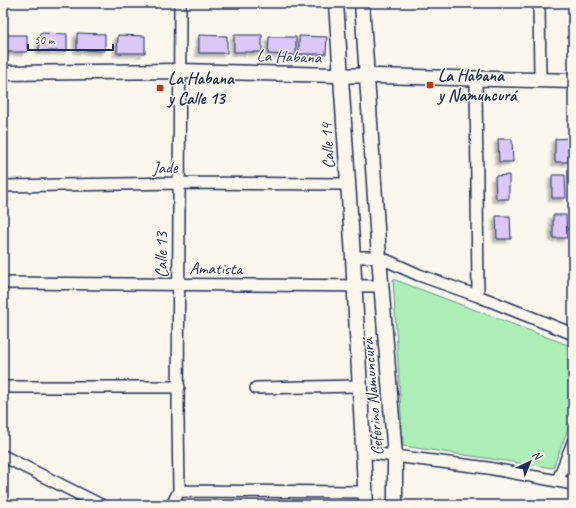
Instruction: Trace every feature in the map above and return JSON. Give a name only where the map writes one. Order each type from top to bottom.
[{"type":"street","name":"Calle 13","points":[[172,505],[179,491],[178,285],[180,3]]},
{"type":"street","name":"Calle 14","points":[[336,3],[354,286]]},
{"type":"street","points":[[362,3],[381,286]]},
{"type":"street","points":[[539,3],[540,79]]},
{"type":"street","name":"La Habana","points":[[3,73],[179,71],[573,81]]},
{"type":"street","points":[[476,79],[478,296]]},
{"type":"street","name":"Jade","points":[[3,186],[348,184]]},
{"type":"street","points":[[353,257],[379,257],[418,275],[478,296],[573,334]]},
{"type":"street","name":"Amatista","points":[[3,283],[381,286]]},
{"type":"street","name":"Ceferino Namuncurá","points":[[354,286],[362,452],[366,501]]},
{"type":"street","name":"Ceferino Namuncurá","points":[[381,286],[395,456],[395,505]]},
{"type":"street","points":[[256,388],[359,386]]},
{"type":"street","points":[[3,387],[179,387]]},
{"type":"street","points":[[558,480],[573,442]]},
{"type":"street","points":[[362,452],[488,468],[573,484]]},
{"type":"street","points":[[3,456],[101,505]]},
{"type":"street","points":[[179,491],[366,501]]},
{"type":"green space","points":[[393,279],[573,347],[573,416],[553,468],[403,446]]},
{"type":"building","points":[[40,33],[67,34],[67,51],[39,51]]},
{"type":"building","points":[[77,33],[105,34],[105,51],[77,50]]},
{"type":"building","points":[[3,35],[27,35],[27,52],[3,52]]},
{"type":"building","points":[[118,35],[145,36],[145,53],[117,53]]},
{"type":"building","points":[[199,35],[227,36],[227,53],[199,53]]},
{"type":"building","points":[[234,35],[262,35],[262,52],[234,52]]},
{"type":"building","points":[[299,36],[327,37],[326,54],[299,54]]},
{"type":"building","points":[[269,37],[296,37],[296,55],[268,54]]},
{"type":"building","points":[[569,138],[569,162],[555,162],[555,139]]},
{"type":"building","points":[[498,139],[512,139],[513,162],[499,162]]},
{"type":"building","points":[[509,175],[509,199],[496,199],[495,176]]},
{"type":"building","points":[[552,175],[565,175],[566,198],[552,198]]},
{"type":"building","points":[[553,215],[566,215],[567,238],[553,238]]},
{"type":"building","points":[[496,216],[510,216],[511,239],[497,239]]},
{"type":"place","name":"La Habana y Namuncurá","points":[[430,85]]},
{"type":"place","name":"La Habana y Calle 13","points":[[160,88]]}]
